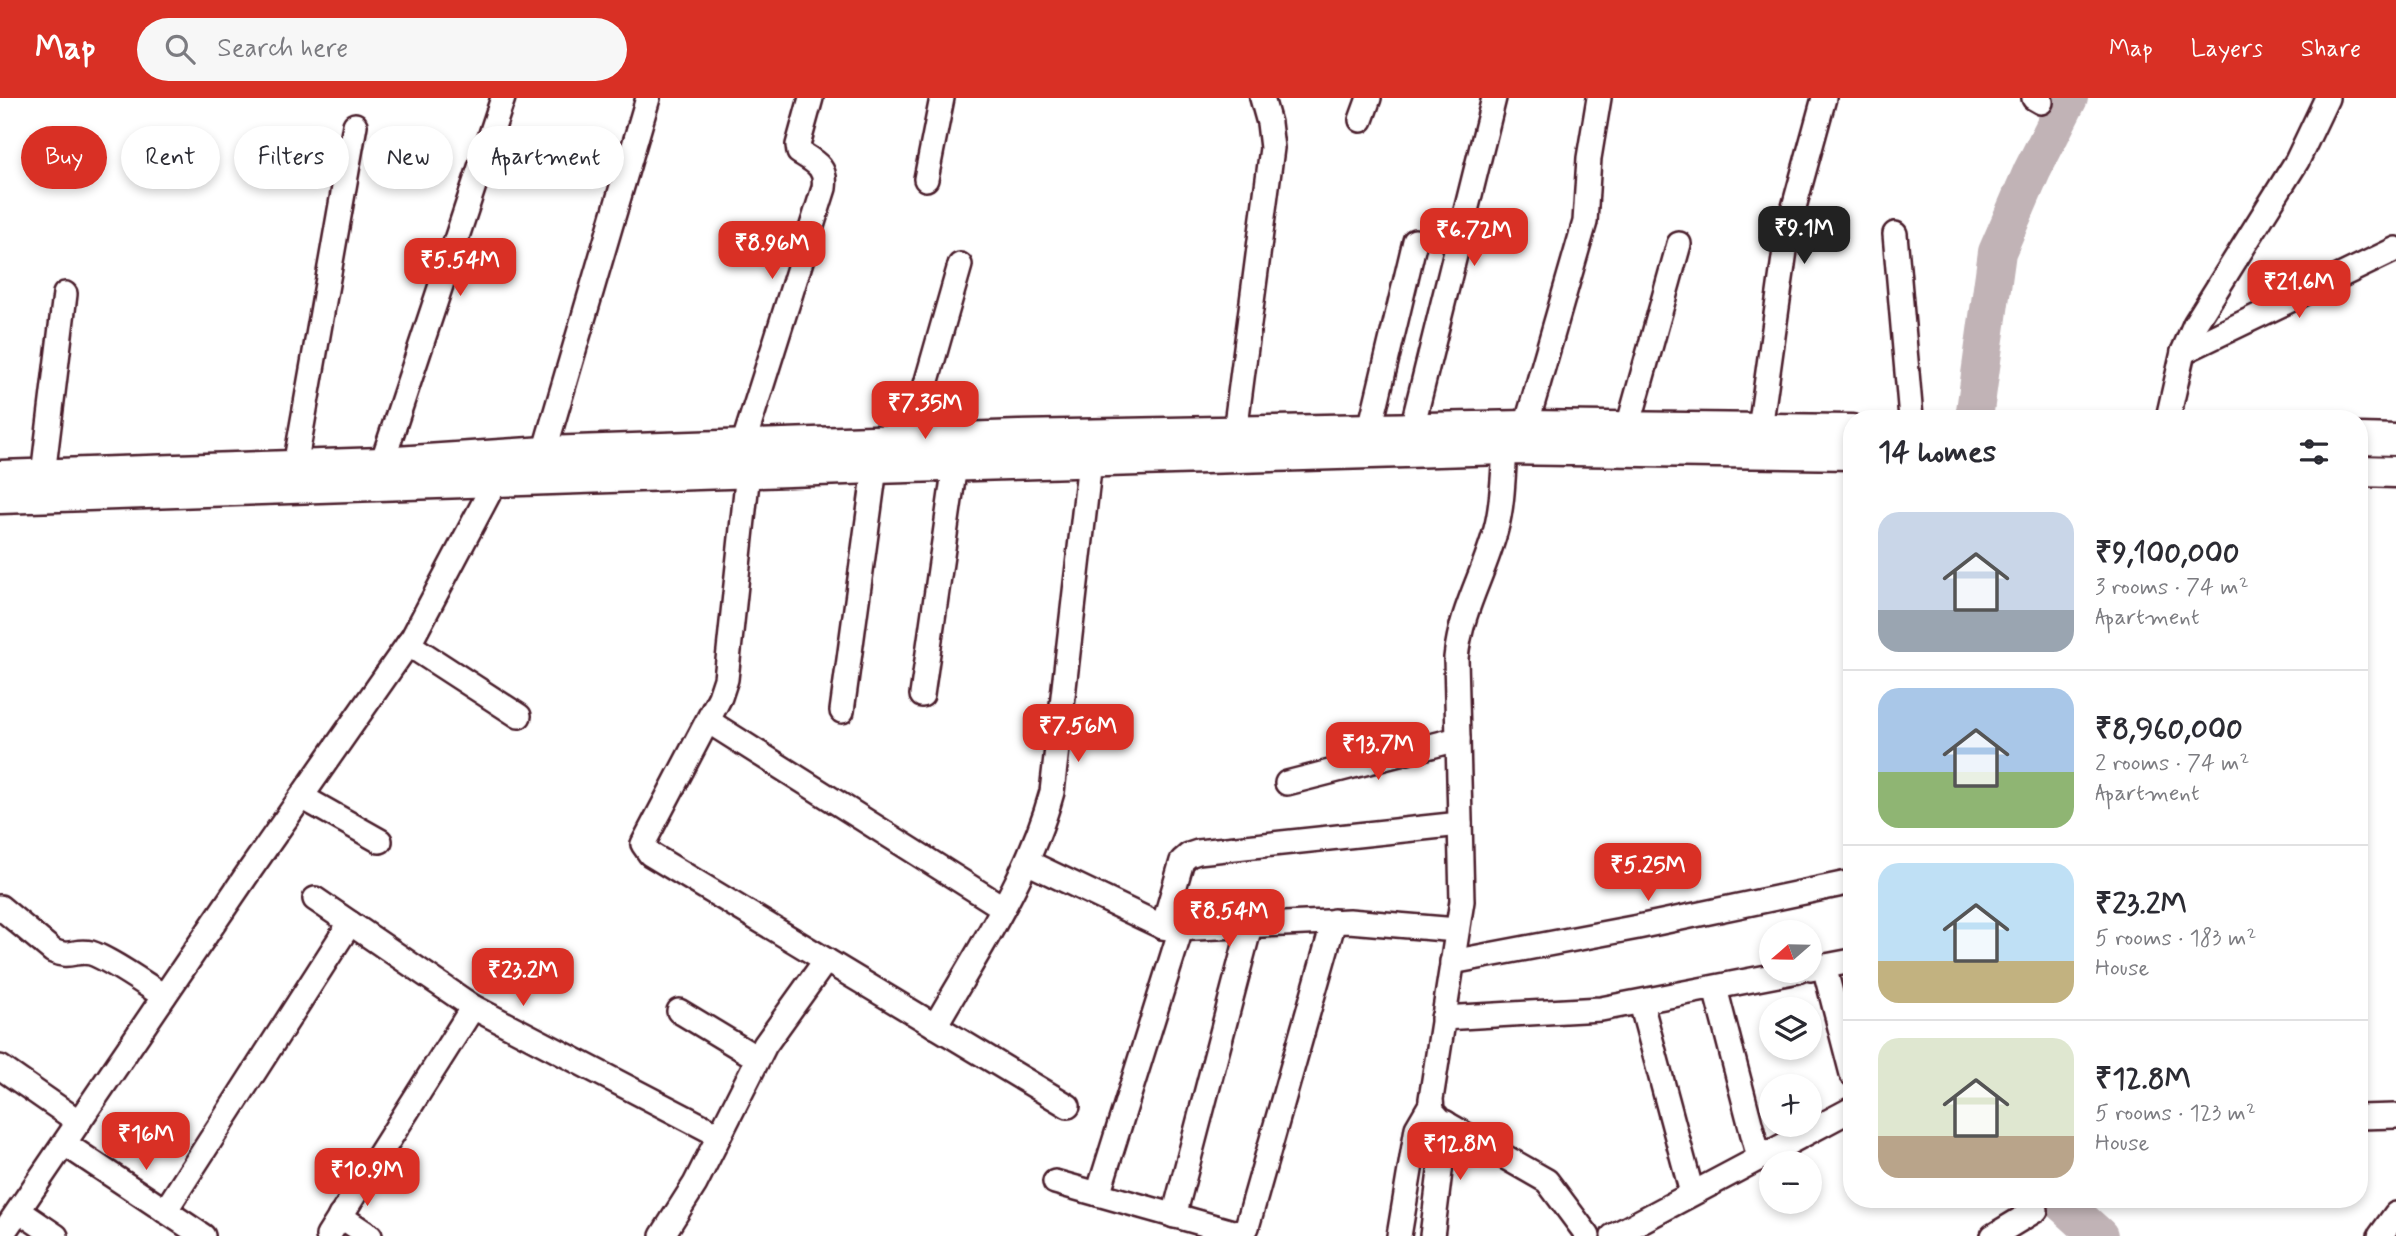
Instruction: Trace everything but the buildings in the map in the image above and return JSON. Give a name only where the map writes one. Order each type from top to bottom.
[{"type":"main road","points":[[0,498],[540,465],[746,459],[910,440],[1526,426],[1843,430]]},
{"type":"main road","points":[[2368,439],[2396,440]]},
{"type":"main road","points":[[746,459],[875,468],[1505,449],[1843,454]]},
{"type":"main road","points":[[0,476],[295,466],[379,474],[496,480],[540,465]]},
{"type":"main road","points":[[2368,471],[2396,472]]},
{"type":"street","points":[[379,474],[503,98]]},
{"type":"street","points":[[540,465],[648,98]]},
{"type":"street","points":[[811,98],[798,145],[799,152],[824,171],[824,188],[746,459],[726,679],[708,721],[643,844],[644,849],[1068,1106]]},
{"type":"street","points":[[926,179],[942,98]]},
{"type":"street","points":[[1235,432],[1272,148],[1262,98]]},
{"type":"street","points":[[1361,120],[1369,98]]},
{"type":"street","points":[[1412,428],[1494,98]]},
{"type":"street","points":[[1526,426],[1585,222],[1589,158],[1599,98]]},
{"type":"street","points":[[1760,429],[1787,229],[1824,98]]},
{"type":"street","points":[[2170,410],[2183,352],[2195,324],[2297,161],[2327,98]]},
{"type":"street","points":[[295,466],[355,125]]},
{"type":"street","points":[[1895,234],[1910,410]]},
{"type":"street","points":[[1370,429],[1415,241]]},
{"type":"street","points":[[1628,428],[1679,244]]},
{"type":"street","points":[[2183,352],[2396,249]]},
{"type":"street","points":[[910,440],[960,265]]},
{"type":"street","points":[[43,475],[65,295]]},
{"type":"street","points":[[1505,449],[1496,530],[1463,617],[1459,636],[1457,658],[1462,901],[1431,1104],[1432,1111],[1446,1123],[1547,1181],[1588,1236]]},
{"type":"street","points":[[935,1026],[1027,862],[1044,823],[1052,792],[1090,461]]},
{"type":"street","points":[[922,695],[954,465]]},
{"type":"street","points":[[842,711],[875,468]]},
{"type":"street","points":[[2,1232],[19,1212],[164,996],[408,644],[496,480]]},
{"type":"street","points":[[408,644],[519,716]]},
{"type":"street","points":[[708,721],[1002,907]]},
{"type":"street","points":[[1287,783],[1458,739]]},
{"type":"street","points":[[302,797],[380,841]]},
{"type":"street","points":[[1098,1194],[1172,928],[1182,861],[1198,852],[1460,824]]},
{"type":"street","points":[[1027,862],[1172,928],[1369,922],[1457,930]]},
{"type":"street","points":[[1452,962],[1638,927],[1843,884]]},
{"type":"street","points":[[315,899],[473,1007],[719,1135]]},
{"type":"street","points":[[0,907],[53,951],[63,956],[79,952],[94,954],[164,996]]},
{"type":"street","points":[[1055,1182],[1233,1232],[1243,1231],[1247,1227],[1334,922]]},
{"type":"street","points":[[165,1211],[350,923]]},
{"type":"street","points":[[1174,1216],[1250,926]]},
{"type":"street","points":[[662,1236],[695,1184],[757,1058],[825,960]]},
{"type":"street","points":[[1822,966],[1843,963]]},
{"type":"street","points":[[1443,1018],[1601,1009],[1759,979]]},
{"type":"street","points":[[1822,982],[1843,1046]]},
{"type":"street","points":[[1613,1236],[1759,1158],[1715,988]]},
{"type":"street","points":[[1641,1003],[1692,1193]]},
{"type":"street","points":[[328,1236],[473,1007]]},
{"type":"street","points":[[679,1011],[757,1058]]},
{"type":"street","points":[[0,1067],[79,1122]]},
{"type":"street","points":[[1399,1236],[1417,1128],[1431,1104]]},
{"type":"street","points":[[1772,1151],[1843,1114]]},
{"type":"street","points":[[2368,1116],[2396,1116]]},
{"type":"street","points":[[1432,1236],[1446,1123]]},
{"type":"street","points":[[65,1144],[203,1236]]},
{"type":"street","points":[[1993,1236],[2036,1210]]},
{"type":"street","points":[[19,1212],[56,1236]]},
{"type":"street","points":[[2380,1236],[2396,1214]]},
{"type":"street","points":[[340,1216],[370,1236]]},
{"type":"waterway","points":[[1975,410],[1997,252],[2032,171],[2069,98]]},
{"type":"waterway","points":[[2068,1208],[2099,1236]]}]
